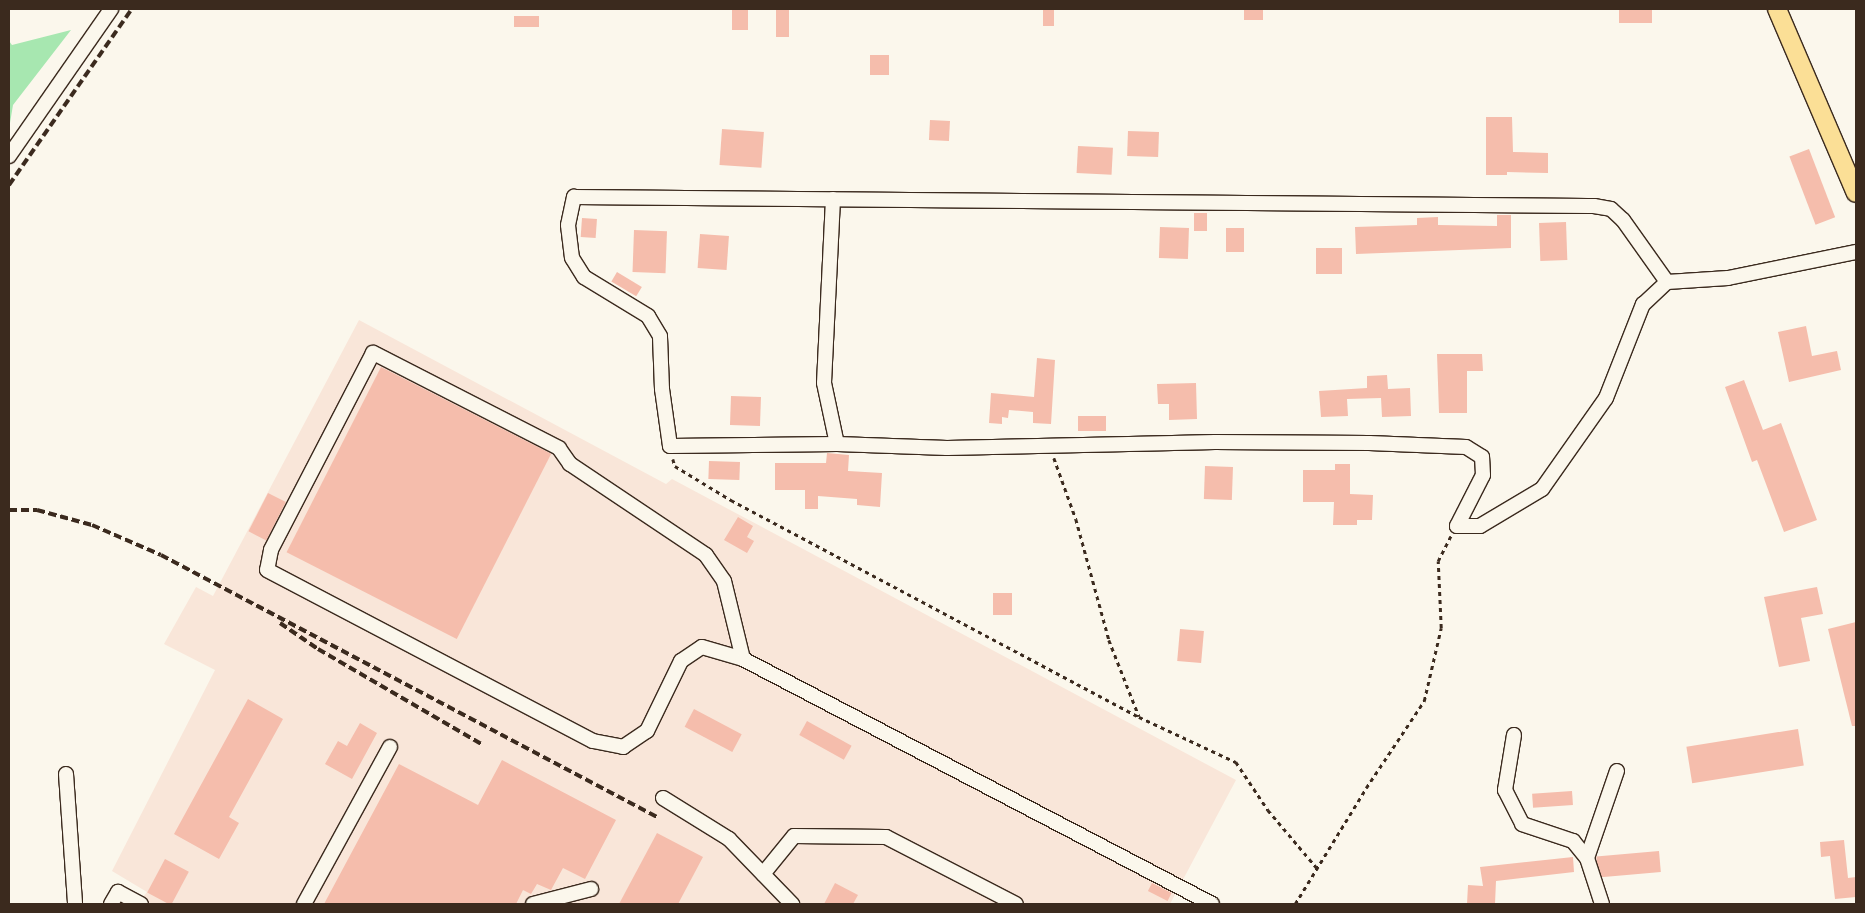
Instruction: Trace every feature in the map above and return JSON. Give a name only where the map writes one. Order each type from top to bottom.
[{"type":"main road","points":[[1777,9],[1851,166],[1856,192]]},
{"type":"street","points":[[9,156],[111,9]]},
{"type":"street","points":[[1667,282],[1623,220],[1611,209],[1594,206],[574,197],[568,226],[572,258],[584,277],[648,316],[660,336],[662,389],[670,446],[837,444],[946,448],[1049,444],[1369,442],[1466,447],[1482,457],[1483,475],[1457,526],[1480,526],[1542,489],[1606,398],[1643,304],[1667,282],[1728,278],[1856,252]]},
{"type":"street","points":[[833,199],[824,383],[837,444]]},
{"type":"street","points":[[744,659],[724,581],[706,555],[570,464],[559,448],[372,353],[270,550],[267,570],[593,741],[623,747],[647,730],[681,661],[702,647],[744,659],[1212,904]]},
{"type":"street","points":[[1514,735],[1505,790],[1522,824],[1573,841],[1587,858],[1602,904]]},
{"type":"street","points":[[304,904],[390,747]]},
{"type":"street","points":[[1587,858],[1617,770]]},
{"type":"street","points":[[66,774],[75,904]]},
{"type":"street","points":[[663,798],[729,839],[792,904]]},
{"type":"street","points":[[763,874],[794,836],[886,837],[1016,904]]},
{"type":"street","points":[[533,904],[591,889]]},
{"type":"street","points":[[115,898],[141,904]]},
{"type":"path","points":[[1049,444],[1076,519],[1109,640],[1139,717]]},
{"type":"path","points":[[670,446],[675,466],[731,500],[1139,717],[1236,762],[1268,810],[1317,868]]},
{"type":"path","points":[[1295,904],[1424,701],[1442,628],[1438,561],[1457,526]]},
{"type":"shaded area","points":[[359,320],[666,484],[672,479],[1236,780],[1170,904],[137,904],[147,892],[112,871],[215,670],[164,644],[196,587],[213,596]]},
{"type":"green space","points":[[71,30],[13,105],[9,129],[9,41],[12,45]]},
{"type":"building","points":[[732,9],[748,9],[748,30],[732,30]]},
{"type":"building","points":[[776,9],[789,9],[789,37],[776,37]]},
{"type":"building","points":[[1043,9],[1054,9],[1054,26],[1043,26]]},
{"type":"building","points":[[1244,9],[1263,9],[1263,20],[1244,20]]},
{"type":"building","points":[[1619,9],[1652,9],[1652,23],[1619,23]]},
{"type":"building","points":[[514,16],[539,16],[539,27],[514,27]]},
{"type":"building","points":[[870,55],[889,55],[889,75],[870,75]]},
{"type":"building","points":[[1486,117],[1512,117],[1513,152],[1548,153],[1548,173],[1507,172],[1507,175],[1486,175]]},
{"type":"building","points":[[930,120],[950,121],[949,141],[929,140]]},
{"type":"building","points":[[722,129],[764,132],[761,168],[719,165]]},
{"type":"building","points":[[1128,131],[1159,132],[1158,157],[1127,156]]},
{"type":"building","points":[[1078,146],[1113,148],[1112,175],[1077,173]]},
{"type":"building","points":[[1809,149],[1835,217],[1816,225],[1789,157]]},
{"type":"building","points":[[1194,213],[1207,213],[1207,231],[1194,231]]},
{"type":"building","points":[[1497,215],[1511,215],[1511,248],[1356,254],[1355,227],[1417,225],[1417,218],[1438,217],[1438,225],[1497,226]]},
{"type":"building","points":[[582,218],[597,219],[596,238],[581,237]]},
{"type":"building","points":[[1566,222],[1567,260],[1540,261],[1539,223]]},
{"type":"building","points":[[1160,227],[1189,228],[1188,259],[1159,258]]},
{"type":"building","points":[[1226,228],[1244,228],[1244,252],[1226,252]]},
{"type":"building","points":[[634,230],[667,231],[666,273],[633,272]]},
{"type":"building","points":[[700,234],[729,236],[727,270],[698,268]]},
{"type":"building","points":[[1316,248],[1342,248],[1342,274],[1316,274]]},
{"type":"building","points":[[617,272],[642,287],[636,296],[611,281]]},
{"type":"building","points":[[1806,326],[1812,356],[1837,351],[1841,370],[1789,382],[1778,332]]},
{"type":"building","points":[[1437,354],[1482,354],[1483,371],[1467,371],[1467,413],[1439,413]]},
{"type":"building","points":[[1037,358],[1055,360],[1051,424],[1033,423],[1033,412],[1009,410],[1008,418],[1002,417],[1002,424],[989,423],[991,393],[1034,397]]},
{"type":"building","points":[[381,367],[551,454],[457,639],[287,552]]},
{"type":"building","points":[[1387,375],[1388,389],[1410,388],[1411,416],[1382,417],[1381,398],[1347,399],[1348,416],[1321,417],[1319,391],[1367,388],[1367,376]]},
{"type":"building","points":[[1744,380],[1763,430],[1781,423],[1817,520],[1784,532],[1757,460],[1752,462],[1725,387]]},
{"type":"building","points":[[1196,383],[1197,419],[1169,420],[1169,404],[1158,404],[1157,384]]},
{"type":"building","points":[[731,396],[761,397],[760,426],[730,425]]},
{"type":"building","points":[[1078,416],[1106,416],[1106,431],[1078,431]]},
{"type":"building","points":[[827,453],[849,455],[848,471],[882,473],[880,507],[857,505],[857,499],[818,496],[818,509],[805,509],[805,490],[775,490],[775,463],[826,463]]},
{"type":"building","points":[[709,461],[740,462],[739,480],[708,479]]},
{"type":"building","points":[[1335,464],[1350,464],[1350,494],[1373,495],[1372,520],[1357,520],[1357,525],[1333,525],[1334,502],[1303,502],[1303,470],[1335,470]]},
{"type":"building","points":[[1205,466],[1233,467],[1232,500],[1204,499]]},
{"type":"building","points":[[268,493],[286,502],[266,540],[248,531]]},
{"type":"building","points":[[738,517],[753,526],[747,537],[754,541],[747,553],[724,540]]},
{"type":"building","points":[[1817,587],[1823,614],[1801,618],[1810,661],[1779,667],[1764,597]]},
{"type":"building","points":[[993,593],[1012,593],[1012,615],[993,615]]},
{"type":"building","points":[[1856,622],[1856,726],[1852,726],[1828,629]]},
{"type":"building","points":[[1180,629],[1204,631],[1201,663],[1177,661]]},
{"type":"building","points":[[248,699],[283,719],[229,817],[239,823],[219,859],[174,834]]},
{"type":"building","points":[[694,709],[742,734],[732,752],[685,727]]},
{"type":"building","points":[[807,721],[852,746],[844,760],[799,735]]},
{"type":"building","points":[[360,723],[377,733],[352,779],[325,764],[338,741],[347,746]]},
{"type":"building","points":[[1798,729],[1804,766],[1692,783],[1686,747]]},
{"type":"building","points":[[502,760],[616,820],[585,879],[563,868],[551,890],[537,884],[531,894],[523,890],[516,904],[324,904],[399,764],[478,805]]},
{"type":"building","points":[[1572,791],[1573,805],[1533,808],[1532,794]]},
{"type":"building","points":[[657,833],[703,857],[678,904],[619,904]]},
{"type":"building","points":[[1844,840],[1848,878],[1856,877],[1856,897],[1835,899],[1830,856],[1821,857],[1820,842]]},
{"type":"building","points":[[1659,851],[1661,872],[1598,877],[1596,856]]},
{"type":"building","points":[[1573,857],[1574,872],[1496,881],[1495,904],[1467,904],[1468,885],[1483,886],[1480,867]]},
{"type":"building","points":[[165,859],[189,872],[172,904],[147,893]]},
{"type":"building","points":[[835,883],[858,895],[853,904],[824,904]]},
{"type":"building","points":[[1152,883],[1172,893],[1168,901],[1148,891]]},
{"type":"railway","points":[[9,185],[132,9]]},
{"type":"railway","points":[[9,510],[37,510],[92,525],[161,555],[657,817]]},
{"type":"railway","points":[[280,623],[318,649],[481,744]]}]
